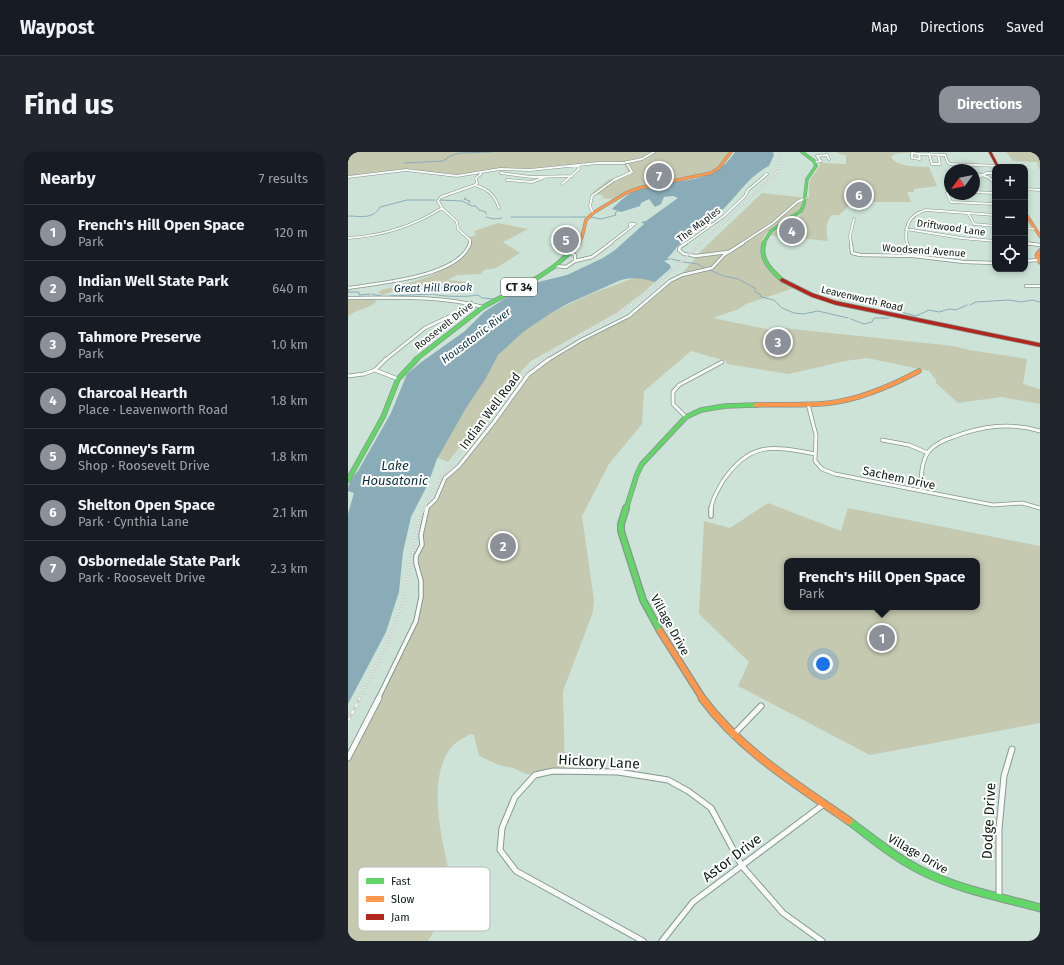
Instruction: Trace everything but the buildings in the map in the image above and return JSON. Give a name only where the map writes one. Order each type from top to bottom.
[{"type":"main road","name":"Roosevelt Drive","points":[[348,480],[383,417],[398,379],[413,362],[484,307],[537,278],[555,266],[580,243],[586,220],[593,213],[626,193],[639,188],[711,173],[719,168],[731,152]]},
{"type":"main road","points":[[802,152],[815,162],[816,168],[808,176],[806,183],[806,198]]},
{"type":"main road","points":[[990,152],[996,164]]},
{"type":"main road","name":"Leavenworth Road","points":[[806,198],[801,211],[770,232],[761,247],[767,266],[791,286],[815,297],[844,305],[1040,345]]},
{"type":"main road","points":[[1028,218],[1040,236]]},
{"type":"main road","points":[[1039,261],[1037,255],[1040,251]]},
{"type":"main road","name":"Village Drive","points":[[919,371],[895,385],[877,392],[830,403],[725,406],[701,410],[686,417],[642,464],[628,501],[621,524],[621,530],[643,600],[672,652],[709,708],[733,735],[780,774],[825,804],[895,855],[920,870],[946,882],[977,892],[999,896],[1040,908]]},
{"type":"street","points":[[348,177],[406,170],[456,176],[500,169],[530,170],[598,163],[626,162],[642,159],[654,152]]},
{"type":"street","points":[[916,163],[915,159],[912,158],[912,153],[946,156],[950,164],[992,167]]},
{"type":"street","points":[[815,162],[821,160],[817,156],[820,154],[827,155],[829,159]]},
{"type":"street","points":[[915,159],[920,159],[919,154]]},
{"type":"street","points":[[929,154],[932,164],[937,165],[940,164],[938,155]]},
{"type":"street","points":[[593,213],[590,206],[592,196],[614,180],[632,172],[626,162]]},
{"type":"street","points":[[562,184],[579,169],[578,165]]},
{"type":"street","points":[[500,169],[502,176]]},
{"type":"street","points":[[475,185],[477,183],[477,177],[482,173]]},
{"type":"street","points":[[501,173],[545,178],[572,176]]},
{"type":"street","points":[[982,175],[992,173]]},
{"type":"street","name":"The Maples","points":[[728,252],[714,252],[694,256],[684,254],[679,250],[680,247],[724,216],[765,175]]},
{"type":"street","points":[[982,175],[992,179]]},
{"type":"street","points":[[507,180],[534,182],[541,181],[545,178]]},
{"type":"street","points":[[348,288],[432,273],[445,267],[463,254],[470,244],[470,240],[458,229],[457,222],[442,208],[438,202],[439,198],[475,185],[483,188],[494,196],[499,208]]},
{"type":"street","points":[[1028,189],[1040,190]]},
{"type":"street","points":[[980,192],[992,193]]},
{"type":"street","name":"Indian Well Road","points":[[348,758],[396,664],[416,621],[422,597],[421,581],[416,563],[416,556],[422,545],[421,536],[426,509],[438,495],[445,478],[459,466],[506,408],[525,379],[538,367],[581,340],[624,319],[670,281],[682,275],[714,267],[728,252],[773,223],[797,202],[806,198]]},
{"type":"street","points":[[950,200],[951,202],[992,204]]},
{"type":"street","points":[[348,238],[370,238],[408,227],[442,208]]},
{"type":"street","points":[[910,256],[905,242],[906,229],[913,214],[926,210],[992,215]]},
{"type":"street","points":[[968,213],[974,224],[992,226]]},
{"type":"street","name":"Woodsend Avenue","points":[[854,219],[850,236],[852,253],[862,256],[910,256],[975,263],[992,263]]},
{"type":"street","points":[[555,266],[566,267],[575,260],[580,261],[592,257],[630,226]]},
{"type":"street","name":"Driftwood Lane","points":[[906,229],[961,238],[992,241]]},
{"type":"street","points":[[1028,243],[1040,245]]},
{"type":"street","points":[[570,253],[575,255],[575,260]]},
{"type":"street","points":[[1028,261],[1039,261]]},
{"type":"street","points":[[1026,286],[1040,286]]},
{"type":"street","points":[[348,298],[426,296],[471,303],[484,307]]},
{"type":"street","points":[[348,376],[364,374],[375,370],[389,356],[425,328],[461,311],[471,303]]},
{"type":"street","points":[[686,417],[673,404],[673,392],[679,385],[722,362]]},
{"type":"street","points":[[375,370],[380,374],[398,379]]},
{"type":"street","points":[[711,516],[710,507],[714,495],[732,468],[748,454],[755,451],[774,448],[815,454],[817,443],[808,404]]},
{"type":"street","points":[[920,490],[925,460],[928,452],[942,441],[964,432],[987,426],[1009,425],[1040,430]]},
{"type":"street","points":[[882,440],[908,445],[928,452]]},
{"type":"street","name":"Sachem Drive","points":[[815,454],[814,459],[816,464],[822,469],[835,474],[993,505],[1022,503],[1040,508]]},
{"type":"street","points":[[733,735],[761,706]]},
{"type":"street","name":"Dodge Drive","points":[[999,896],[999,829],[1004,776],[1012,749]]},
{"type":"street","name":"Hickory Lane","points":[[643,941],[516,872],[500,850],[502,828],[515,797],[527,782],[535,775],[553,770],[618,772],[668,780],[688,791],[711,808],[742,866],[783,912],[822,941]]},
{"type":"street","name":"Astor Drive","points":[[662,941],[693,902],[825,804]]},
{"type":"green space","points":[[348,152],[729,152],[724,161],[716,169],[705,174],[678,181],[642,187],[613,199],[608,199],[601,198],[604,196],[592,193],[608,180],[628,172],[623,162],[596,163],[530,170],[496,169],[454,176],[405,170],[348,176]]},
{"type":"green space","points":[[836,152],[912,152],[895,154],[891,157],[894,161],[903,165],[929,167],[937,186],[914,189],[914,192],[907,192],[911,202],[853,202],[839,215],[832,215],[828,221],[828,241],[767,235],[793,222],[798,218],[804,209],[770,230],[763,238],[760,248],[760,254],[767,268],[794,288],[746,304],[739,309],[713,318],[776,331],[783,328],[954,346],[969,350],[1027,359],[1023,384],[1040,389],[1040,404],[1001,397],[958,403],[936,383],[936,380],[929,371],[867,358],[845,361],[789,374],[727,364],[726,361],[691,351],[644,391],[642,424],[609,464],[582,516],[594,600],[593,612],[563,691],[565,775],[526,774],[513,768],[499,765],[479,756],[474,735],[470,734],[457,742],[446,756],[440,773],[438,794],[439,816],[448,867],[358,867],[358,931],[434,931],[428,941],[348,941],[348,753],[386,684],[418,614],[421,585],[418,569],[422,522],[444,478],[462,461],[504,410],[528,375],[549,359],[629,315],[662,286],[680,276],[702,250],[762,193],[809,198],[810,180],[818,169],[820,163],[846,164],[846,155]]},
{"type":"green space","points":[[1006,152],[1040,152],[1040,171],[1037,162],[1013,161]]},
{"type":"green space","points":[[498,223],[528,229],[503,242],[520,253],[496,268],[484,270],[481,274],[457,275],[448,280],[469,282],[458,290],[438,292],[429,290],[414,294],[391,292],[383,295],[378,293],[381,290],[433,275],[446,268],[457,261],[466,252],[472,242],[469,237],[476,235],[474,231]]},
{"type":"green space","points":[[634,278],[646,278],[655,282],[616,313],[531,361],[513,380],[448,462],[436,457],[498,349],[548,314],[591,294]]},
{"type":"green space","points":[[348,299],[371,299],[377,301],[370,306],[348,316]]},
{"type":"green space","points":[[768,503],[841,531],[848,508],[1040,546],[1040,723],[870,755],[738,686],[749,662],[699,614],[704,521],[730,528]]},
{"type":"water","name":"Lake Housatonic","points":[[735,152],[773,152],[774,155],[769,166],[755,175],[726,206],[679,245],[667,258],[671,259],[664,261],[670,265],[671,268],[655,282],[638,278],[621,280],[567,304],[523,332],[498,355],[486,378],[466,408],[437,459],[428,484],[411,517],[403,552],[399,592],[386,632],[348,704],[348,514],[354,493],[348,491],[348,488],[351,480],[358,471],[391,413],[407,374],[465,331],[484,312],[515,292],[534,283],[567,275],[603,258],[615,250],[644,224],[641,222],[646,221],[678,198],[673,196],[664,197],[661,204],[655,207],[649,199],[641,203],[640,206],[621,212],[612,209],[628,195],[645,187],[700,178],[713,173],[725,164]]},
{"type":"waterway","points":[[404,163],[443,161],[450,156],[460,153],[491,152]]},
{"type":"waterway","points":[[466,197],[464,199],[470,201],[469,203]]},
{"type":"waterway","points":[[348,216],[370,216],[380,207],[407,200],[435,200]]},
{"type":"waterway","points":[[440,200],[462,201],[472,206],[476,206],[479,210],[486,212],[486,214]]},
{"type":"waterway","points":[[591,217],[601,219],[616,215],[615,213],[618,211]]},
{"type":"waterway","points":[[486,217],[494,219],[502,218]]},
{"type":"waterway","points":[[511,217],[586,217]]},
{"type":"waterway","points":[[671,259],[680,261]]},
{"type":"waterway","points":[[683,262],[698,264],[706,269]]},
{"type":"waterway","points":[[709,270],[724,276],[738,279],[755,288],[755,292],[760,294],[761,297],[774,300],[782,308],[794,313],[803,314],[818,311],[848,318]]},
{"type":"waterway","name":"Great Hill Brook","points":[[348,292],[359,292],[359,295],[370,294]]},
{"type":"waterway","name":"Great Hill Brook","points":[[372,294],[385,297]]},
{"type":"waterway","name":"Great Hill Brook","points":[[390,296],[433,294],[443,296],[478,295],[482,298],[494,299]]},
{"type":"waterway","points":[[970,305],[976,302],[1009,300],[1021,302],[1032,300],[1040,302]]},
{"type":"waterway","points":[[898,313],[901,312],[916,316],[929,310],[939,312],[949,309],[956,310],[967,305]]},
{"type":"waterway","points":[[851,319],[864,324],[872,322],[874,318],[889,318]]},
{"type":"railway","points":[[359,699],[384,650],[402,606],[419,520],[433,489],[452,462],[528,370],[561,346],[619,313],[647,294],[776,173],[781,162],[778,152]]},
{"type":"railway","points":[[348,721],[360,698]]},
{"type":"traffic: fast","points":[[782,280],[774,273],[764,259],[762,252],[763,245],[771,231],[796,215],[803,208],[805,201],[806,181],[816,166],[814,161],[802,152]]},
{"type":"traffic: fast","points":[[348,480],[383,417],[398,379],[413,362],[483,307],[537,278],[555,266],[576,247]]},
{"type":"traffic: fast","points":[[660,631],[643,600],[621,531],[621,524],[637,474],[642,464],[686,417],[701,410],[725,406],[756,405]]},
{"type":"traffic: fast","points":[[849,821],[902,859],[934,877],[979,892],[1040,908]]},
{"type":"traffic: slow","points":[[576,247],[582,237],[586,220],[593,213],[626,193],[639,188],[711,173],[719,168],[731,152]]},
{"type":"traffic: slow","points":[[1028,218],[1040,236]]},
{"type":"traffic: slow","points":[[1040,251],[1037,255],[1040,262]]},
{"type":"traffic: slow","points":[[756,405],[830,403],[853,399],[876,392],[919,371]]},
{"type":"traffic: slow","points":[[660,631],[703,699],[723,725],[747,748],[775,770],[849,821]]},
{"type":"traffic: jam","points":[[990,152],[996,164]]},
{"type":"traffic: jam","points":[[782,280],[812,295],[836,303],[1040,345]]},
{"type":"place","name":"Osbornedale State Park","points":[[659,176]]},
{"type":"place","name":"Shelton Open Space","points":[[859,195]]},
{"type":"place","name":"Charcoal Hearth","points":[[792,231]]},
{"type":"place","name":"McConney's Farm","points":[[566,240]]},
{"type":"place","name":"Tahmore Preserve","points":[[778,342]]},
{"type":"place","name":"Indian Well State Park","points":[[503,546]]},
{"type":"place","name":"French's Hill Open Space","points":[[882,638]]},
{"type":"water label","name":"Housatonic River","points":[[476,336]]}]
